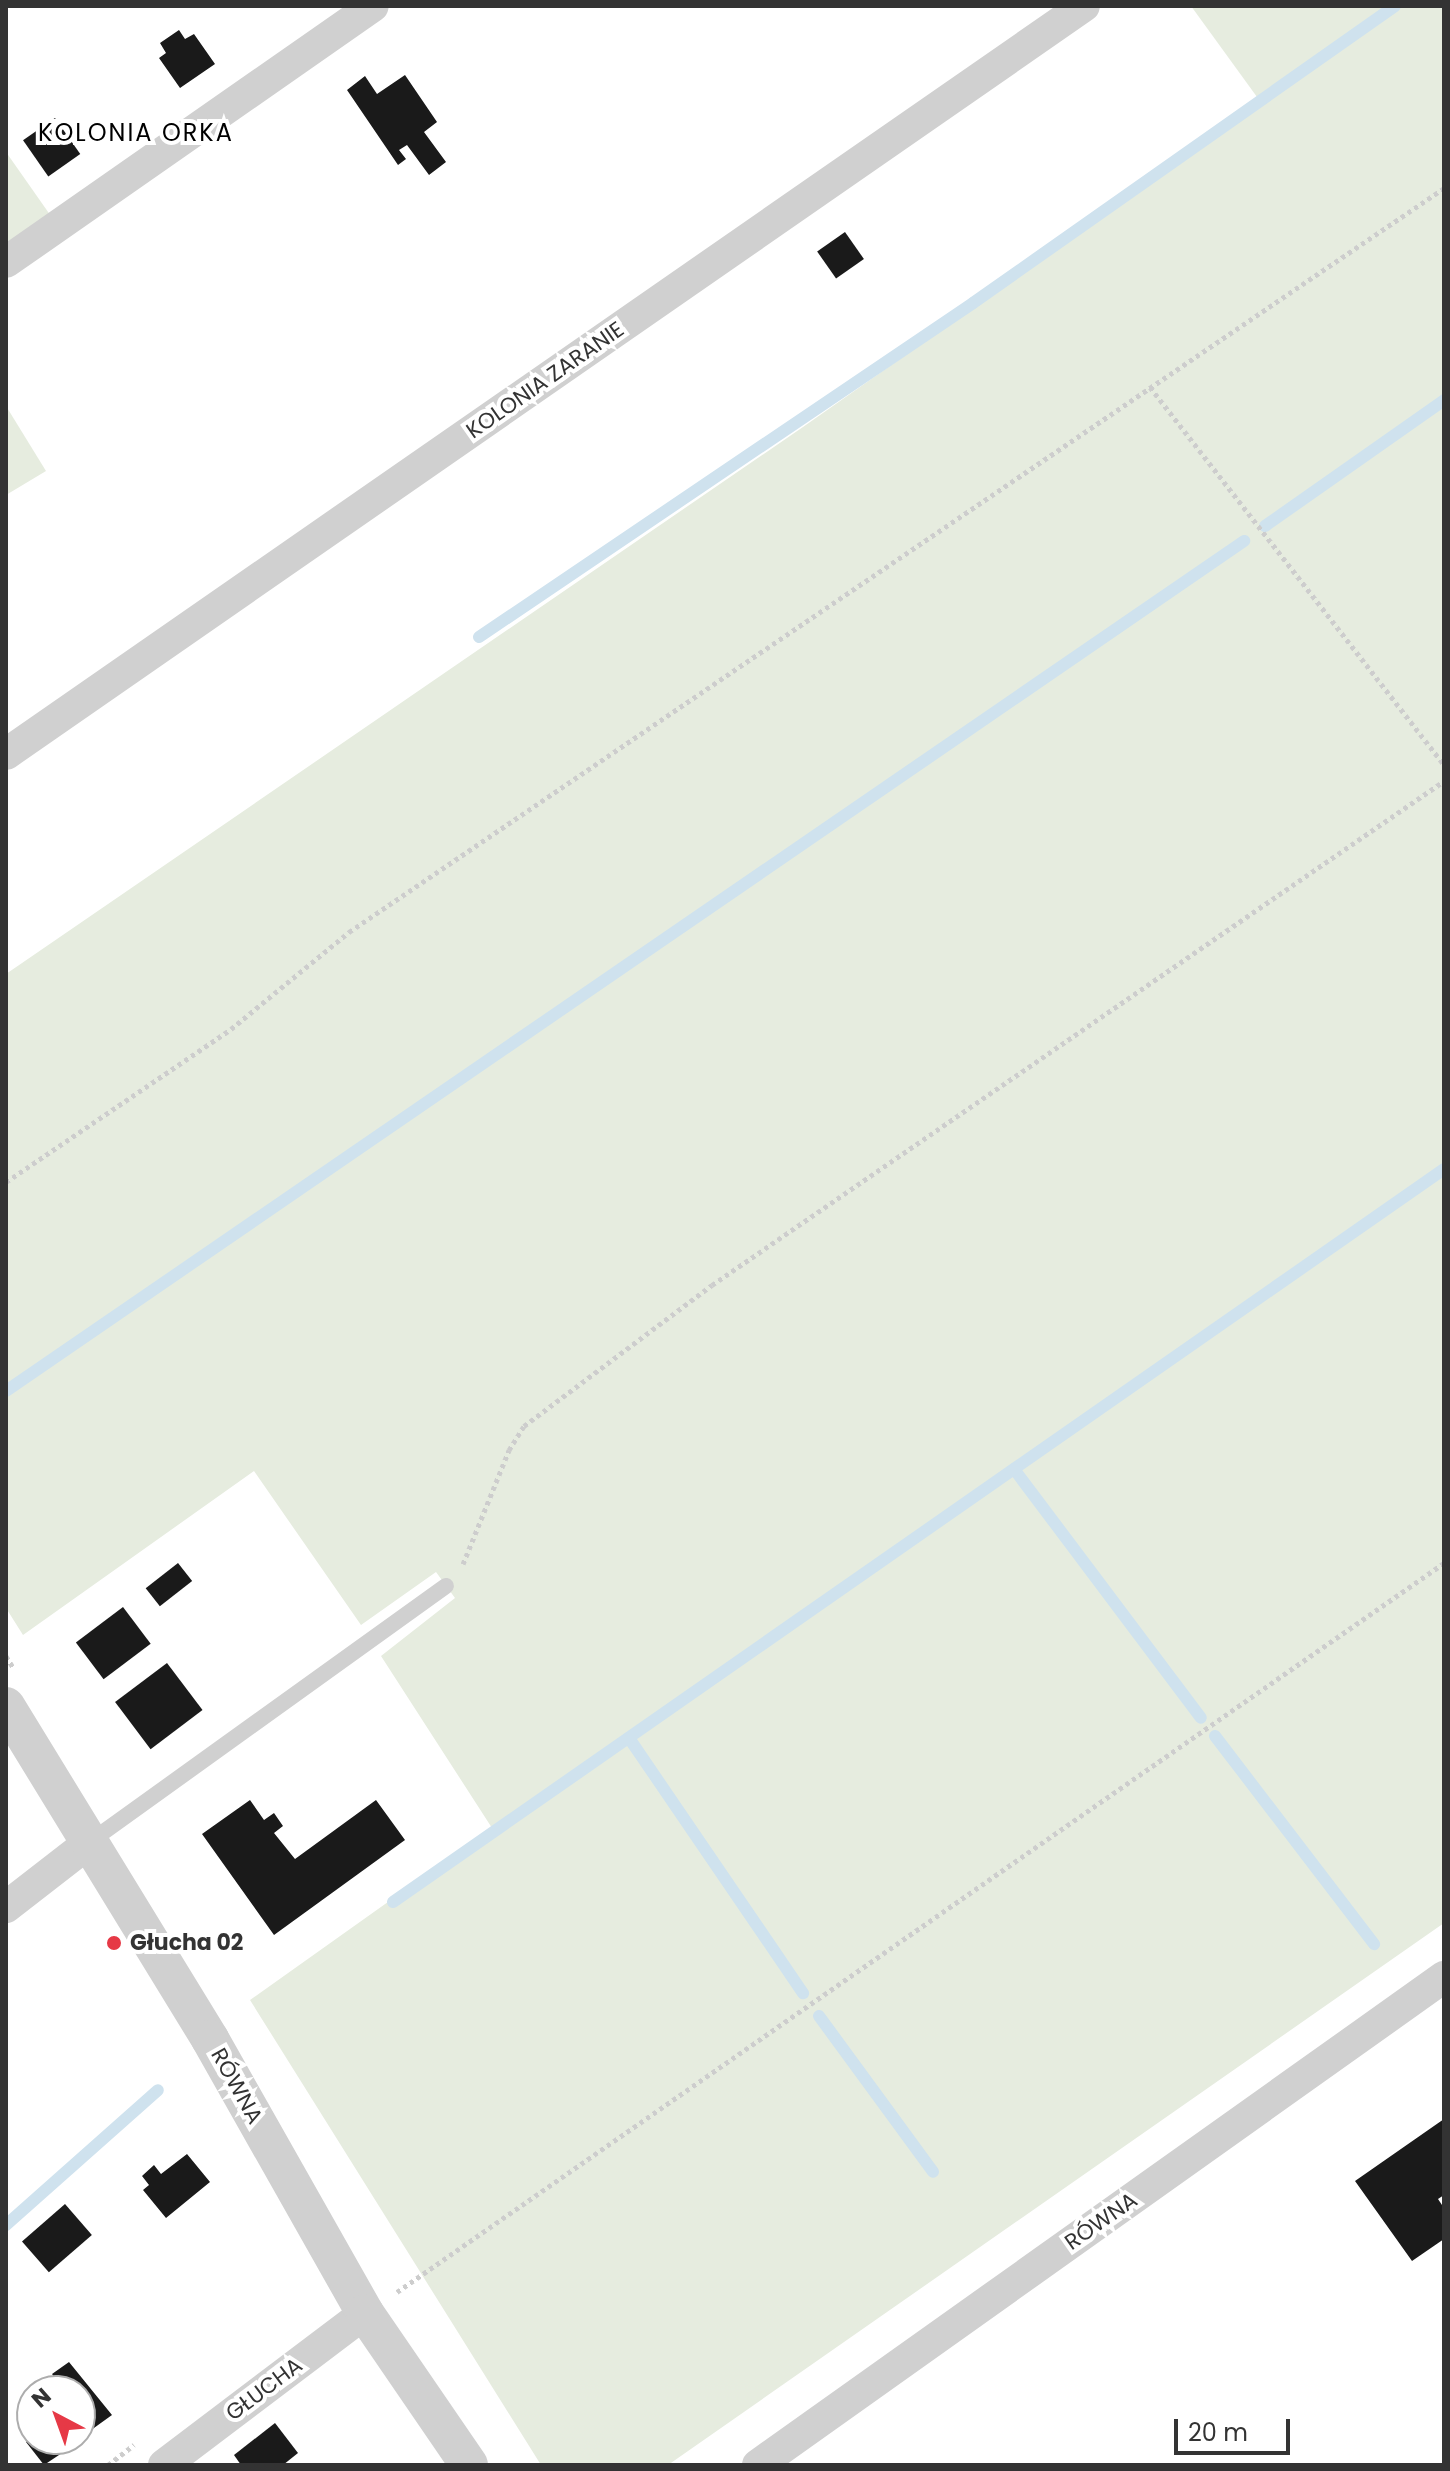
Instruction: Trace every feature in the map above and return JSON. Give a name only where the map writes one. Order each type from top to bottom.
[{"type":"street","points":[[6,262],[373,6]]},
{"type":"street","name":"KOLONIA ZARANIE","points":[[6,754],[1084,6]]},
{"type":"street","name":"RÓWNA","points":[[6,1706],[91,1841],[365,2313],[469,2465]]},
{"type":"street","points":[[6,1907],[91,1841]]},
{"type":"street","name":"RÓWNA","points":[[758,2465],[1444,1977]]},
{"type":"street","name":"GŁUCHA","points":[[164,2465],[365,2313]]},
{"type":"lane","points":[[91,1841],[446,1586]]},
{"type":"path","points":[[6,1182],[231,1029],[349,932],[1444,188]]},
{"type":"path","points":[[1150,387],[1444,765]]},
{"type":"path","points":[[446,1586],[461,1568],[509,1450],[524,1426],[712,1285],[1444,781]]},
{"type":"path","points":[[423,2274],[1444,1563]]},
{"type":"shaded area","points":[[1191,6],[1390,6],[1257,97]]},
{"type":"shaded area","points":[[1402,6],[1444,6],[1444,1923],[668,2465],[541,2465],[250,2000],[492,1828],[381,1656],[455,1598],[436,1572],[361,1625],[254,1471],[23,1635],[6,1608],[6,974],[803,427]]},
{"type":"shaded area","points":[[6,152],[53,219],[6,252]]},
{"type":"shaded area","points":[[6,406],[46,471],[6,495]]},
{"type":"building","points":[[179,30],[185,39],[194,34],[215,64],[180,88],[159,58],[166,53],[160,43]]},
{"type":"building","points":[[405,75],[437,122],[424,132],[446,162],[429,175],[407,145],[399,150],[406,159],[398,165],[347,90],[365,76],[377,94]]},
{"type":"building","points":[[55,118],[80,154],[48,176],[23,140]]},
{"type":"building","points":[[845,232],[864,259],[836,279],[817,252]]},
{"type":"building","points":[[178,1563],[192,1581],[160,1606],[146,1588]]},
{"type":"building","points":[[123,1607],[151,1644],[104,1679],[76,1643]]},
{"type":"building","points":[[167,1663],[203,1710],[151,1749],[115,1702]]},
{"type":"building","points":[[250,1800],[264,1820],[274,1813],[283,1826],[274,1833],[295,1859],[376,1800],[405,1840],[274,1935],[202,1834]]},
{"type":"building","points":[[1444,2119],[1444,2195],[1438,2199],[1444,2208],[1444,2239],[1412,2261],[1355,2181]]},
{"type":"building","points":[[187,2154],[210,2182],[166,2218],[143,2190],[149,2185],[142,2176],[154,2165],[161,2174]]},
{"type":"building","points":[[65,2204],[92,2235],[49,2272],[22,2241]]},
{"type":"building","points":[[69,2362],[80,2375],[53,2375]]},
{"type":"building","points":[[96,2395],[112,2415],[96,2426]]},
{"type":"building","points":[[275,2423],[298,2453],[283,2465],[241,2465],[234,2455]]},
{"type":"building","points":[[36,2455],[59,2455],[44,2465]]},
{"type":"waterway","points":[[479,637],[973,303],[1395,6]]},
{"type":"waterway","points":[[1265,526],[1444,400]]},
{"type":"waterway","points":[[6,1391],[1244,541]]},
{"type":"waterway","points":[[393,1902],[1444,1169]]},
{"type":"waterway","points":[[1014,1469],[1201,1718]]},
{"type":"waterway","points":[[1215,1736],[1374,1944]]},
{"type":"waterway","points":[[629,1738],[803,1993]]},
{"type":"waterway","points":[[819,2016],[933,2172]]},
{"type":"waterway","points":[[6,2225],[158,2090]]},
{"type":"place","name":"Głucha 02","points":[[114,1943]]},
{"type":"district","name":"KOLONIA ORKA","points":[[136,133]]}]
